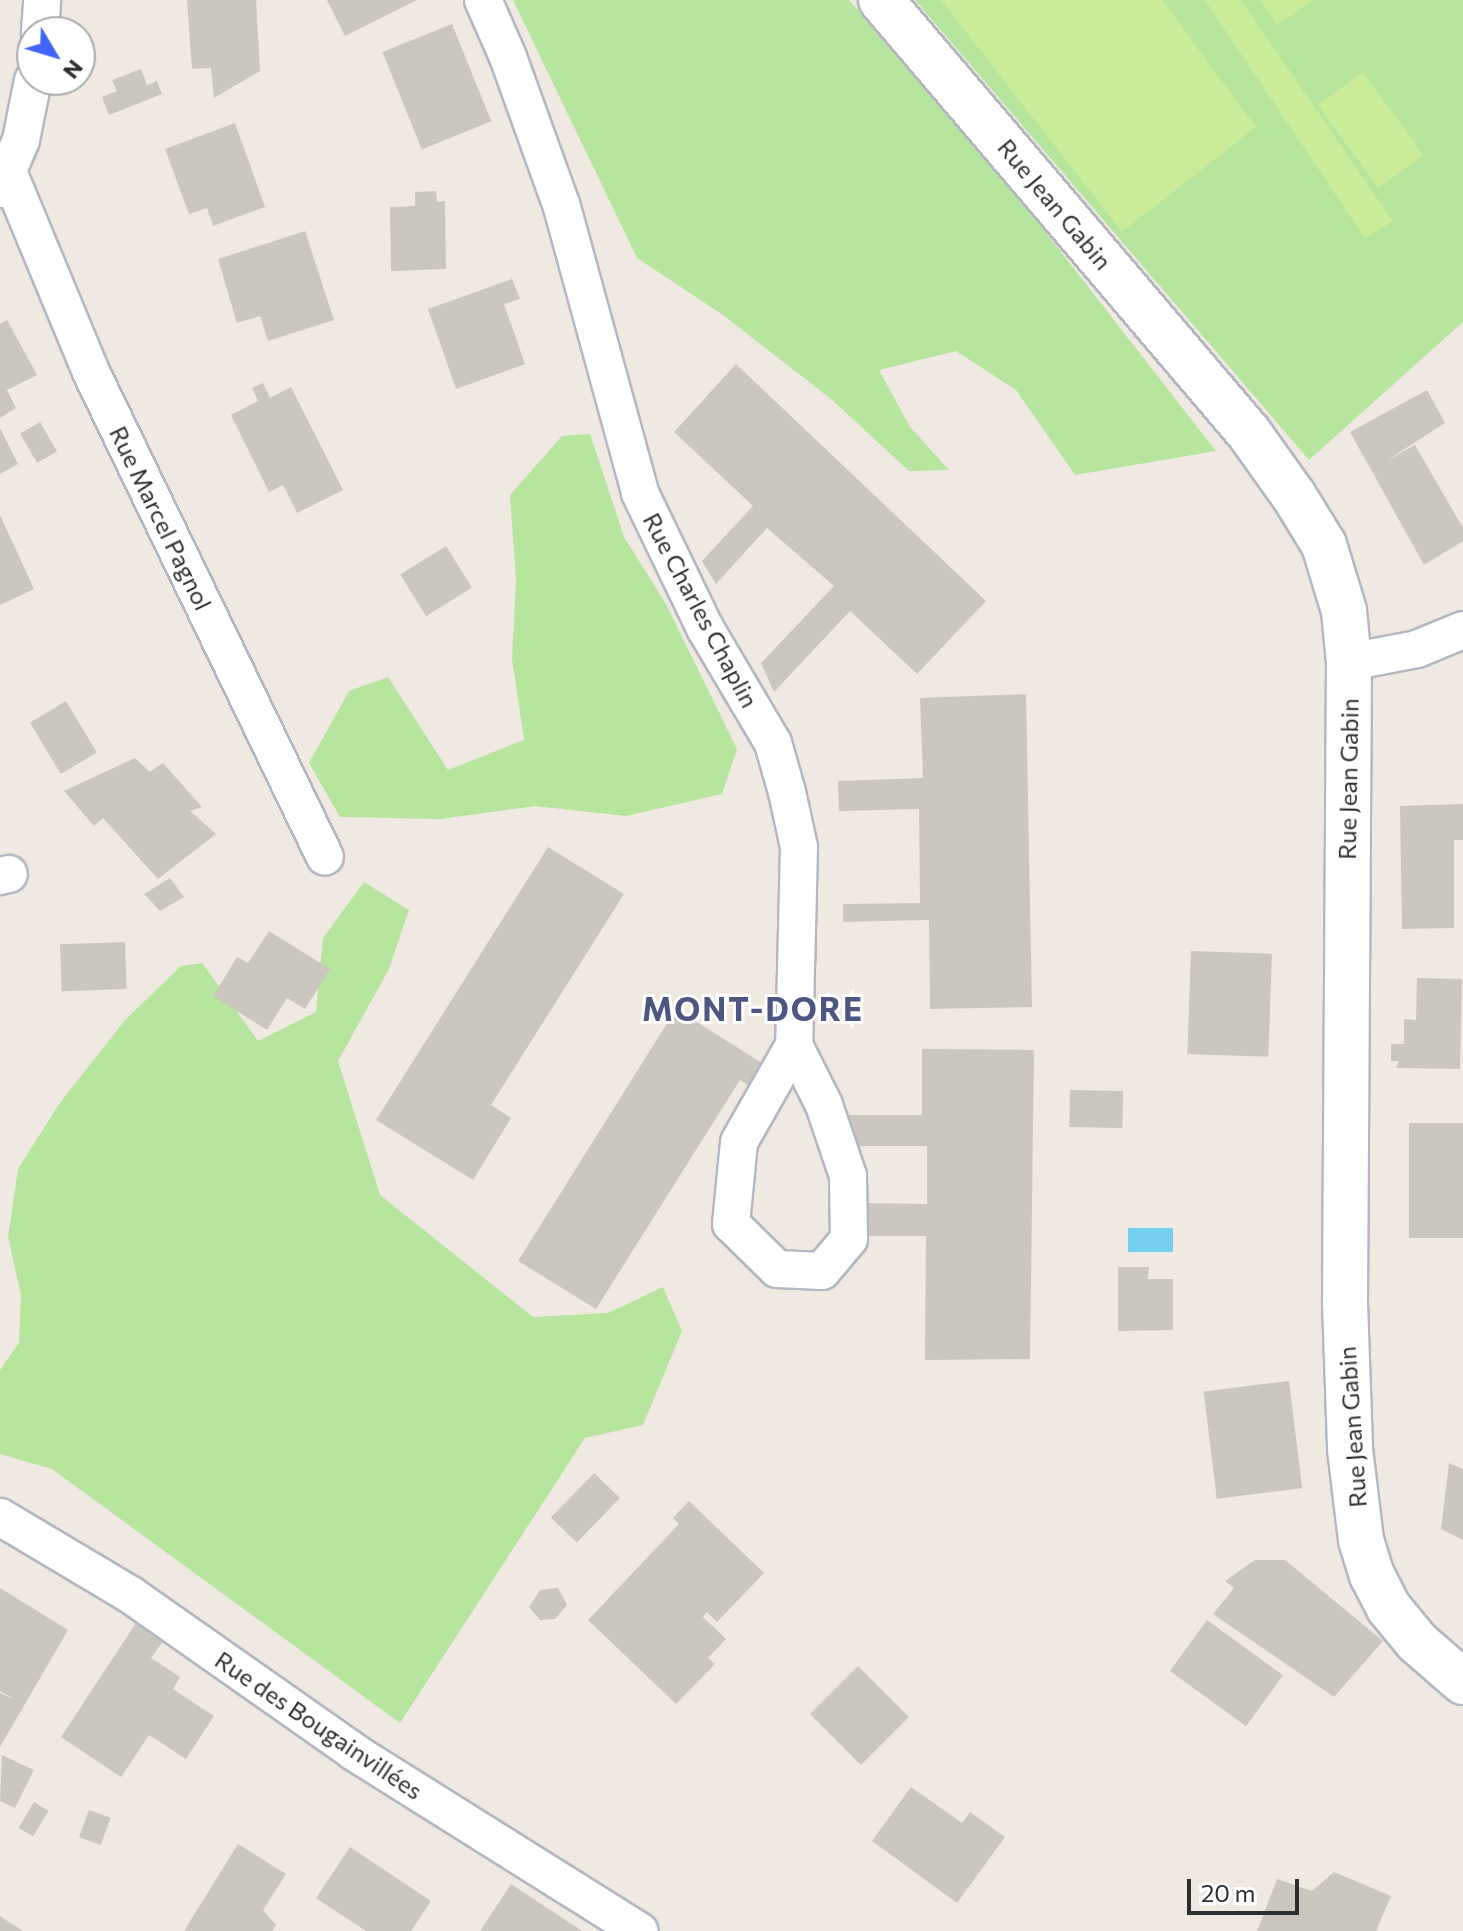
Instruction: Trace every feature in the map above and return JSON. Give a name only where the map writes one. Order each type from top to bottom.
[{"type":"street","name":"Rue Charles Chaplin","points":[[483,0],[508,57],[562,207],[640,493],[705,628],[773,743],[799,847],[794,1045],[824,1105],[848,1176],[849,1239],[822,1271],[777,1269],[731,1224],[739,1142],[794,1045]]},
{"type":"street","name":"Rue Jean Gabin","points":[[881,0],[1249,433],[1324,545],[1344,611],[1349,662],[1344,1158],[1350,1449],[1361,1540],[1372,1575],[1389,1608],[1417,1642],[1463,1682]]},
{"type":"street","points":[[5,182],[21,140],[30,96]]},
{"type":"street","name":"Rue Marcel Pagnol","points":[[5,182],[91,372],[325,857]]},
{"type":"street","points":[[1349,662],[1417,649],[1463,630]]},
{"type":"street","name":"Rue des Bougainvillées","points":[[0,1517],[131,1595],[354,1752],[639,1931]]},
{"type":"green space","points":[[513,0],[849,0],[966,130],[1216,451],[1075,475],[1016,390],[956,351],[879,370],[910,427],[949,470],[909,471],[831,399],[723,315],[637,258]]},
{"type":"green space","points":[[915,0],[1463,0],[1463,322],[1309,460]]},
{"type":"green space","points":[[941,0],[1162,0],[1256,127],[1122,232]]},
{"type":"green space","points":[[1205,0],[1241,0],[1392,220],[1388,224],[1365,239]]},
{"type":"green space","points":[[1260,0],[1313,0],[1277,25]]},
{"type":"green space","points":[[1363,72],[1424,155],[1378,188],[1318,105]]},
{"type":"green space","points":[[590,434],[624,537],[666,604],[737,749],[722,794],[626,816],[535,806],[440,819],[340,817],[309,763],[349,691],[388,677],[448,770],[524,740],[512,659],[516,579],[510,495],[562,436]]},
{"type":"green space","points":[[364,882],[409,910],[389,969],[338,1061],[380,1195],[533,1317],[608,1313],[663,1287],[682,1331],[643,1425],[585,1438],[400,1723],[52,1469],[0,1454],[0,1370],[19,1343],[21,1295],[8,1237],[18,1169],[59,1104],[125,1020],[181,966],[202,963],[258,1041],[316,1012],[323,938]]},
{"type":"water","points":[[1128,1228],[1173,1228],[1173,1252],[1128,1252]]},
{"type":"building","points":[[187,0],[256,0],[260,71],[214,98],[211,68],[192,69]]},
{"type":"building","points":[[327,0],[417,0],[345,36]]},
{"type":"building","points":[[452,24],[491,121],[422,149],[382,52]]},
{"type":"building","points":[[141,69],[147,85],[157,81],[162,94],[109,115],[102,97],[117,91],[112,80]]},
{"type":"building","points":[[235,123],[265,207],[213,226],[207,208],[189,214],[165,149]]},
{"type":"building","points":[[436,191],[437,202],[445,201],[446,269],[391,271],[390,207],[415,206],[415,192]]},
{"type":"building","points":[[305,231],[334,320],[268,341],[260,316],[237,323],[218,259]]},
{"type":"building","points":[[512,279],[520,299],[504,304],[525,364],[456,389],[428,309]]},
{"type":"building","points":[[7,320],[37,375],[7,390],[16,408],[0,418],[0,324]]},
{"type":"building","points":[[736,364],[986,601],[917,674],[850,611],[774,692],[761,663],[834,586],[767,528],[716,584],[702,561],[753,506],[674,432]]},
{"type":"building","points":[[263,383],[270,398],[291,387],[343,490],[297,513],[283,485],[269,492],[231,415],[258,401],[252,388]]},
{"type":"building","points":[[1427,390],[1445,423],[1386,461],[1415,445],[1463,528],[1463,541],[1424,565],[1350,432]]},
{"type":"building","points":[[40,422],[57,451],[37,463],[20,434]]},
{"type":"building","points":[[0,428],[18,464],[0,474]]},
{"type":"building","points":[[0,515],[34,589],[0,605]]},
{"type":"building","points":[[446,546],[472,588],[426,616],[400,575]]},
{"type":"building","points":[[1026,694],[1032,1007],[930,1009],[929,920],[843,922],[843,904],[920,903],[919,809],[839,811],[838,781],[923,778],[920,698]]},
{"type":"building","points":[[66,701],[97,752],[61,774],[30,723]]},
{"type":"building","points":[[135,758],[150,772],[163,763],[202,807],[190,811],[216,834],[158,879],[103,818],[94,826],[64,791]]},
{"type":"building","points":[[1463,804],[1463,840],[1454,840],[1454,928],[1402,929],[1400,806]]},
{"type":"building","points":[[548,847],[624,894],[491,1105],[511,1118],[473,1180],[376,1120]]},
{"type":"building","points":[[170,878],[184,897],[160,911],[144,894]]},
{"type":"building","points":[[269,931],[330,969],[305,1009],[287,998],[267,1030],[213,996],[237,957],[248,963]]},
{"type":"building","points":[[125,942],[127,989],[62,991],[60,944]]},
{"type":"building","points":[[1191,951],[1272,954],[1268,1057],[1187,1054]]},
{"type":"building","points":[[1417,978],[1462,979],[1460,1069],[1396,1068],[1399,1061],[1391,1061],[1391,1044],[1404,1044],[1404,1019],[1416,1020]]},
{"type":"building","points":[[676,1009],[773,1070],[759,1092],[740,1080],[596,1309],[518,1261]]},
{"type":"building","points":[[922,1049],[1034,1050],[1030,1359],[925,1360],[926,1236],[861,1236],[861,1203],[927,1204],[927,1146],[847,1146],[840,1115],[922,1115]]},
{"type":"building","points":[[1070,1090],[1123,1091],[1122,1128],[1069,1127]]},
{"type":"building","points":[[1409,1123],[1463,1123],[1463,1238],[1409,1238]]},
{"type":"building","points":[[1118,1267],[1149,1267],[1148,1279],[1173,1279],[1173,1330],[1118,1331]]},
{"type":"building","points":[[1289,1381],[1302,1488],[1217,1499],[1204,1391]]},
{"type":"building","points":[[1449,1463],[1463,1469],[1463,1540],[1441,1529]]},
{"type":"building","points":[[594,1473],[620,1498],[577,1543],[551,1518]]},
{"type":"building","points":[[689,1501],[764,1573],[717,1622],[707,1612],[703,1617],[726,1639],[708,1658],[715,1664],[676,1704],[588,1620],[679,1524],[673,1518]]},
{"type":"building","points":[[1255,1560],[1285,1560],[1383,1641],[1334,1697],[1213,1614],[1234,1588],[1225,1581]]},
{"type":"building","points":[[0,1588],[68,1630],[0,1747],[0,1693],[16,1700],[0,1691]]},
{"type":"building","points":[[558,1588],[567,1605],[555,1619],[540,1620],[529,1607],[540,1590]]},
{"type":"building","points":[[1207,1620],[1283,1675],[1246,1726],[1170,1671]]},
{"type":"building","points":[[136,1623],[163,1641],[151,1658],[180,1677],[173,1689],[214,1716],[186,1759],[149,1735],[121,1777],[61,1737]]},
{"type":"building","points":[[858,1666],[909,1717],[861,1765],[810,1714]]},
{"type":"building","points":[[2,1755],[34,1770],[15,1808],[0,1801]]},
{"type":"building","points":[[911,1787],[962,1823],[970,1812],[1005,1837],[957,1903],[872,1841]]},
{"type":"building","points":[[34,1802],[49,1811],[33,1836],[19,1828]]},
{"type":"building","points":[[89,1810],[111,1818],[101,1845],[79,1837]]},
{"type":"building","points":[[238,1844],[286,1874],[263,1910],[276,1925],[272,1931],[184,1931]]},
{"type":"building","points":[[350,1847],[431,1901],[411,1931],[366,1931],[316,1898]]},
{"type":"building","points":[[1334,1872],[1391,1896],[1376,1931],[1257,1931],[1277,1879],[1312,1891]]},
{"type":"building","points":[[511,1884],[582,1931],[480,1931]]},
{"type":"building","points":[[0,1916],[23,1931],[0,1931]]},
{"type":"district","name":"MONT-DORE","points":[[753,1008]]}]
